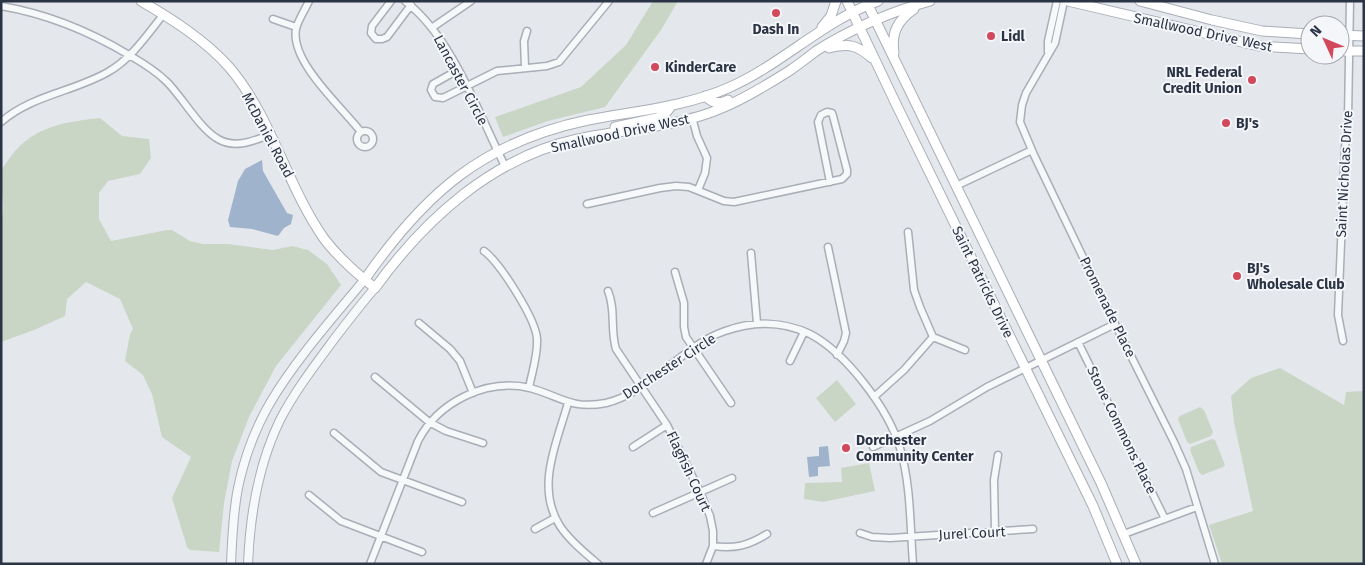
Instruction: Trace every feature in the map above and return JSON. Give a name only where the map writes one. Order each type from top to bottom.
[{"type":"main road","name":"McDaniel Road","points":[[141,1],[208,46],[229,68],[250,96],[325,240],[347,264],[375,288]]},
{"type":"main road","points":[[816,33],[831,16],[836,1]]},
{"type":"main road","name":"Saint Patricks Drive","points":[[847,1],[1093,506],[1118,564]]},
{"type":"main road","name":"Smallwood Drive West","points":[[365,280],[387,248],[432,198],[474,164],[498,150],[566,125],[672,106],[727,88],[776,61],[816,33],[867,3],[878,1]]},
{"type":"main road","name":"Smallwood Drive West","points":[[1068,1],[1259,46],[1300,48]]},
{"type":"main road","name":"Smallwood Drive West","points":[[1140,1],[1262,31],[1300,33]]},
{"type":"main road","points":[[894,58],[893,39],[896,28],[905,16],[927,2]]},
{"type":"main road","name":"Smallwood Drive West","points":[[375,288],[410,245],[439,215],[485,178],[505,166],[552,146],[578,139],[656,126],[719,110],[769,83],[817,51],[875,20],[927,2]]},
{"type":"main road","name":"Saint Patricks Drive","points":[[867,3],[1124,534],[1136,564]]},
{"type":"main road","points":[[1350,36],[1364,36]]},
{"type":"main road","points":[[817,51],[842,45],[854,46],[863,50],[876,62]]},
{"type":"main road","points":[[1350,51],[1364,51]]},
{"type":"main road","points":[[705,96],[712,103],[718,104],[769,83]]},
{"type":"main road","points":[[552,146],[589,132],[657,118],[665,114],[672,106]]},
{"type":"street","points":[[309,1],[296,26],[297,49],[307,68],[362,132]]},
{"type":"street","points":[[391,1],[372,26],[371,33],[376,39],[386,37],[408,3]]},
{"type":"street","points":[[433,27],[471,1]]},
{"type":"street","points":[[458,70],[433,84],[432,93],[435,97],[440,99],[492,73],[525,67],[547,66],[559,62],[566,56],[609,1]]},
{"type":"street","name":"Promenade Place","points":[[1048,55],[1048,41],[1057,1]]},
{"type":"street","name":"Promenade Place","points":[[1064,1],[1055,42],[1026,93],[1020,122],[1186,469],[1215,564]]},
{"type":"street","name":"Saint Nicholas Drive","points":[[1350,1],[1350,15]]},
{"type":"street","name":"Lancaster Circle","points":[[408,3],[433,27],[458,70],[505,166]]},
{"type":"street","points":[[1,6],[32,12],[64,22],[96,36],[144,64],[167,82],[218,139],[231,143],[245,143],[269,135]]},
{"type":"street","points":[[1,122],[22,106],[110,72],[130,56],[163,15]]},
{"type":"street","points":[[273,19],[296,26]]},
{"type":"street","points":[[525,67],[524,41],[527,30]]},
{"type":"street","name":"Saint Nicholas Drive","points":[[1343,341],[1338,315],[1344,158],[1348,118],[1346,65]]},
{"type":"street","points":[[587,204],[660,188],[683,186],[724,201],[734,202],[830,182],[844,179],[848,173],[833,116],[830,112],[821,116],[818,122],[830,182]]},
{"type":"street","points":[[692,117],[697,136],[707,158],[705,173],[698,190]]},
{"type":"street","points":[[956,186],[1032,150]]},
{"type":"street","points":[[908,232],[914,290],[933,337],[965,350]]},
{"type":"street","points":[[828,246],[846,333],[837,355]]},
{"type":"street","points":[[484,251],[492,257],[501,269],[535,327],[537,344],[529,388]]},
{"type":"street","points":[[751,253],[757,323]]},
{"type":"street","points":[[675,272],[684,302],[685,332],[694,349],[731,403]]},
{"type":"street","name":"Smallwood Drive West","points":[[231,564],[233,526],[238,490],[258,429],[270,404],[298,363],[365,280]]},
{"type":"street","name":"Smallwood Drive West","points":[[248,564],[256,490],[264,460],[280,421],[306,378],[375,288]]},
{"type":"street","name":"Flagfish Court","points":[[608,291],[612,305],[613,335],[616,349],[667,425],[710,516],[713,546],[706,564]]},
{"type":"street","points":[[419,323],[450,349],[460,361],[473,392]]},
{"type":"street","name":"Dorchester Circle","points":[[370,564],[415,447],[430,422],[450,405],[473,392],[501,386],[529,388],[568,403],[585,405],[606,402],[624,397],[712,336],[757,323],[779,325],[804,332],[822,342],[857,375],[874,397],[896,437],[902,455],[907,484],[913,564]]},
{"type":"street","points":[[873,446],[935,419],[1024,367],[1115,324]]},
{"type":"street","points":[[790,361],[804,332]]},
{"type":"street","points":[[874,397],[904,370],[933,337]]},
{"type":"street","name":"Stone Commons Place","points":[[1078,342],[1165,519]]},
{"type":"street","points":[[375,377],[430,422],[446,432],[483,443]]},
{"type":"street","points":[[568,403],[548,477],[550,501],[556,518],[564,532],[598,564]]},
{"type":"street","points":[[633,448],[667,425]]},
{"type":"street","points":[[334,433],[381,472],[462,502]]},
{"type":"street","points":[[995,531],[994,480],[998,455]]},
{"type":"street","points":[[653,513],[732,478]]},
{"type":"street","points":[[309,495],[336,518],[422,552]]},
{"type":"street","points":[[1124,534],[1197,506]]},
{"type":"street","points":[[535,529],[556,518]]},
{"type":"street","name":"Jurel Court","points":[[860,533],[877,537],[1033,529]]},
{"type":"street","points":[[713,546],[739,547],[767,534]]},
{"type":"green space","points":[[653,1],[678,1],[661,30],[605,107],[548,121],[503,137],[495,117],[581,87],[626,45]]},
{"type":"green space","points":[[100,118],[122,136],[149,139],[151,158],[140,174],[108,181],[99,193],[99,219],[111,241],[172,230],[190,241],[203,244],[228,244],[273,250],[292,246],[308,250],[327,264],[341,285],[276,366],[249,417],[232,461],[224,503],[219,552],[190,550],[187,547],[172,498],[191,457],[162,437],[152,394],[143,375],[125,361],[130,334],[133,329],[120,299],[86,282],[67,299],[65,316],[1,342],[1,222],[3,203],[1,173],[11,156],[20,146],[40,132],[75,121]]},
{"type":"green space","points":[[1280,368],[1344,405],[1346,392],[1364,391],[1364,564],[1222,564],[1209,525],[1253,511],[1234,422],[1231,396],[1251,378]]},
{"type":"green space","points":[[837,380],[856,404],[835,422],[816,398]]},
{"type":"green space","points":[[1200,407],[1204,410],[1213,432],[1211,436],[1190,444],[1187,442],[1178,419],[1180,416]]},
{"type":"green space","points":[[1212,439],[1215,440],[1225,465],[1202,475],[1190,450],[1191,447]]},
{"type":"green space","points":[[869,463],[875,491],[823,502],[804,499],[805,483],[842,482],[841,468]]},
{"type":"water","points":[[262,160],[263,171],[287,213],[293,215],[291,224],[284,228],[278,236],[252,229],[230,227],[228,220],[238,181],[245,169]]},
{"type":"water","points":[[828,446],[830,466],[818,467],[818,476],[809,477],[807,457],[819,456],[819,447]]},
{"type":"place","name":"Dash In","points":[[776,13]]},
{"type":"place","name":"Lidl","points":[[991,36]]},
{"type":"place","name":"KinderCare","points":[[655,67]]},
{"type":"place","name":"NRL Federal Credit Union","points":[[1252,80]]},
{"type":"place","name":"BJ's","points":[[1226,123]]},
{"type":"place","name":"BJ's Wholesale Club","points":[[1237,276]]},
{"type":"place","name":"Dorchester Community Center","points":[[846,448]]}]
